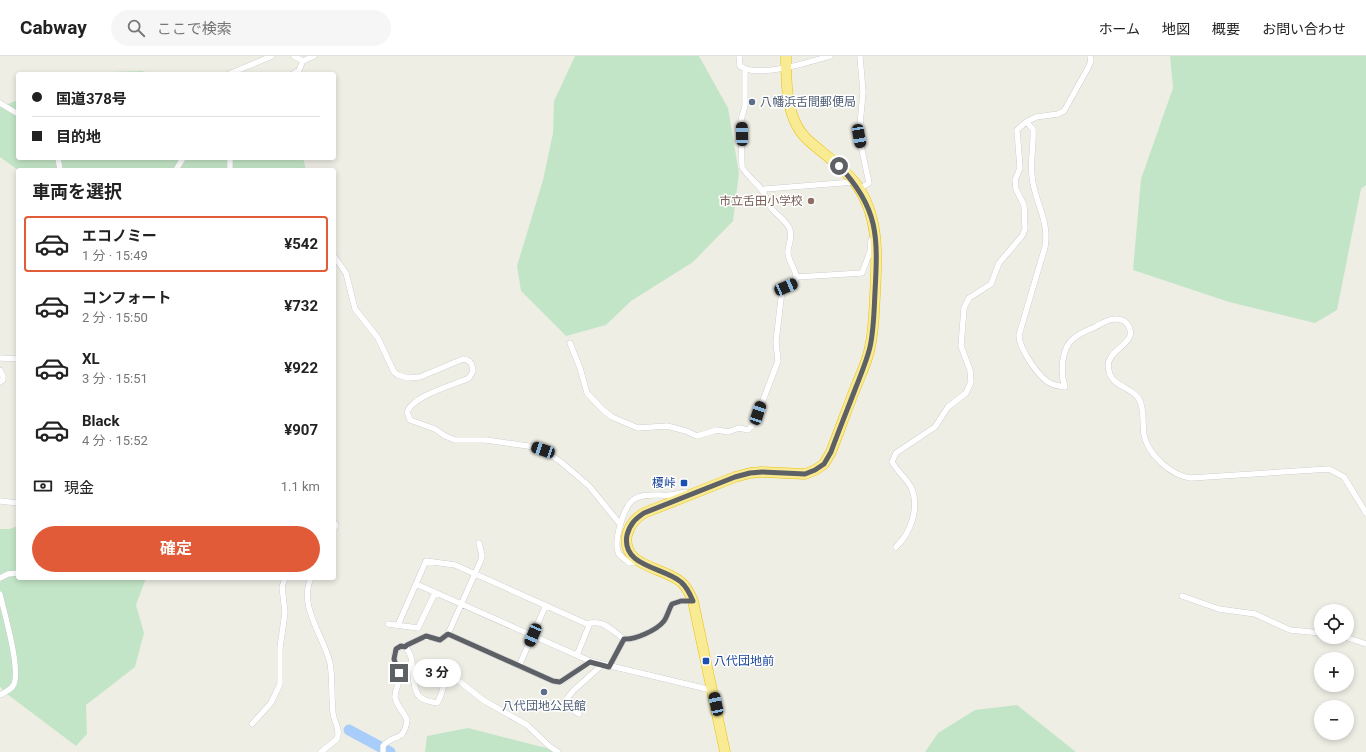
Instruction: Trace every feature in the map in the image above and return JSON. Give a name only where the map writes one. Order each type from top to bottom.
[{"type":"highway","points":[[725,752],[713,689],[693,601],[681,582],[638,561],[630,553],[626,541],[629,527],[635,519],[644,513],[735,477],[750,473],[762,472],[805,474],[824,464],[831,452],[870,348],[874,322],[877,262],[877,245],[873,223],[867,204],[857,185],[839,166],[808,141],[798,130],[790,107],[786,56]]},
{"type":"street","points":[[234,72],[272,56]]},
{"type":"street","points":[[294,56],[303,61]]},
{"type":"street","points":[[296,72],[299,70],[303,61],[314,56]]},
{"type":"street","points":[[570,343],[580,368],[587,393],[602,410],[612,417],[638,428],[667,426],[686,431],[697,436],[717,430],[728,432],[739,428],[748,430],[754,424],[778,361],[776,342],[782,290],[795,283],[797,277],[796,270],[788,256],[791,237],[790,229],[786,223],[773,211],[766,201],[762,191],[742,167],[741,120],[745,106],[744,70],[740,66],[739,56]]},
{"type":"street","points":[[744,70],[786,68],[830,56]]},
{"type":"street","points":[[762,191],[765,189],[857,185],[869,183],[859,136],[863,92],[860,56]]},
{"type":"street","points":[[896,547],[903,540],[910,528],[914,512],[914,498],[910,486],[892,462],[893,458],[900,450],[935,426],[948,407],[966,393],[971,382],[970,370],[961,346],[964,308],[966,302],[969,298],[991,284],[999,263],[1022,236],[1025,229],[1026,220],[1024,205],[1016,189],[1015,180],[1020,168],[1017,130],[1026,122],[1036,117],[1058,114],[1064,111],[1088,68],[1091,61],[1090,56]]},
{"type":"street","points":[[0,103],[16,113]]},
{"type":"street","points":[[1026,122],[1033,129],[1031,174],[1047,232],[1045,247],[1019,335],[1023,352],[1031,363],[1051,384],[1064,387],[1064,355],[1069,343],[1078,336],[1109,320],[1121,320],[1126,322],[1130,331],[1129,338],[1126,344],[1114,352],[1110,359],[1108,370],[1115,382],[1138,398],[1142,410],[1144,437],[1147,444],[1160,461],[1172,473],[1191,478],[1329,469],[1344,477],[1366,513]]},
{"type":"street","points":[[797,277],[862,273],[870,252],[869,228],[873,223]]},
{"type":"street","points":[[336,259],[346,273],[354,308],[378,338],[391,367],[398,375],[413,378],[463,359],[468,359],[470,362],[473,371],[468,378],[412,404],[407,412],[410,420],[435,428],[445,436],[455,440],[486,440],[535,447],[543,450],[561,462],[589,486],[620,524]]},
{"type":"street","points":[[0,358],[16,359]]},
{"type":"street","points":[[0,370],[3,376],[3,380],[0,382]]},
{"type":"street","points":[[638,561],[629,562],[618,554],[616,546],[620,524],[628,506],[635,498],[646,495],[670,495],[685,492],[688,496]]},
{"type":"street","points":[[0,501],[16,504]]},
{"type":"street","points":[[383,752],[383,746],[386,742],[402,735],[406,728],[407,720],[397,704],[395,696],[400,678],[394,659],[396,649],[401,646],[405,647],[426,636],[440,640],[448,634],[482,555],[479,543]]},
{"type":"street","points":[[398,625],[426,561],[455,565],[587,624],[597,621],[602,623],[624,639],[631,640],[641,636],[664,621],[672,604],[681,601],[693,601]]},
{"type":"street","points":[[0,578],[8,574],[16,573]]},
{"type":"street","points":[[252,724],[271,703],[280,684],[280,648],[284,612],[282,587],[284,580]]},
{"type":"street","points":[[310,580],[308,598],[313,621],[330,663],[333,716],[339,732],[338,740],[320,752]]},
{"type":"street","points":[[416,584],[533,635],[590,662],[707,689],[713,689]]},
{"type":"street","points":[[388,624],[418,628],[435,593]]},
{"type":"street","points":[[0,594],[9,633],[16,676],[13,686],[0,695]]},
{"type":"street","points":[[1182,596],[1219,609],[1255,614],[1290,630],[1314,632]]},
{"type":"street","points":[[519,666],[546,605]]},
{"type":"street","points":[[577,655],[590,623]]},
{"type":"street","points":[[448,634],[553,681],[560,682],[590,662]]},
{"type":"street","points":[[609,667],[624,639]]},
{"type":"street","points":[[1354,640],[1366,644]]},
{"type":"street","points":[[405,647],[410,652],[415,687],[419,696],[426,701],[437,703],[441,698],[447,678],[454,677],[483,700],[527,725],[549,746],[558,752]]},
{"type":"street","points":[[579,714],[566,705],[568,697],[602,665]]},
{"type":"green space","points":[[575,56],[699,56],[728,108],[739,173],[733,221],[693,262],[631,301],[606,325],[566,336],[521,291],[517,266],[543,180],[553,133],[554,101]]},
{"type":"green space","points":[[1170,56],[1366,56],[1366,185],[1361,189],[1337,310],[1315,323],[1229,302],[1133,270],[1141,179],[1173,88]]},
{"type":"green space","points":[[141,71],[146,72],[112,72]]},
{"type":"green space","points":[[16,101],[16,160],[304,160],[306,168],[16,169],[0,157],[0,107]]},
{"type":"green space","points":[[16,527],[16,580],[145,580],[136,605],[144,633],[135,667],[86,705],[87,734],[76,746],[7,694],[0,687],[0,529],[9,529]]},
{"type":"green space","points":[[1017,705],[1076,752],[925,752],[938,733],[975,710]]},
{"type":"green space","points":[[468,728],[562,752],[425,752],[427,736]]},
{"type":"waterway","points":[[349,730],[390,752]]},
{"type":"place","name":"八幡浜舌間郵便局","points":[[752,102]]},
{"type":"place","name":"市立舌田小学校","points":[[811,201]]},
{"type":"place","name":"榎峠","points":[[684,483]]},
{"type":"place","name":"八代団地前","points":[[706,661]]},
{"type":"place","name":"八代団地公民館","points":[[544,692]]},
{"type":"route","points":[[399,673],[394,659],[396,649],[401,646],[405,647],[426,636],[440,640],[448,634],[553,681],[560,682],[583,665],[590,662],[609,667],[624,639],[631,640],[641,636],[664,621],[672,604],[681,601],[693,601],[681,582],[671,576],[648,567],[638,561],[630,553],[626,541],[629,527],[635,519],[644,513],[735,477],[750,473],[762,472],[805,474],[824,464],[831,452],[866,361],[870,348],[874,322],[877,245],[873,223],[867,204],[859,189],[839,166]]}]
